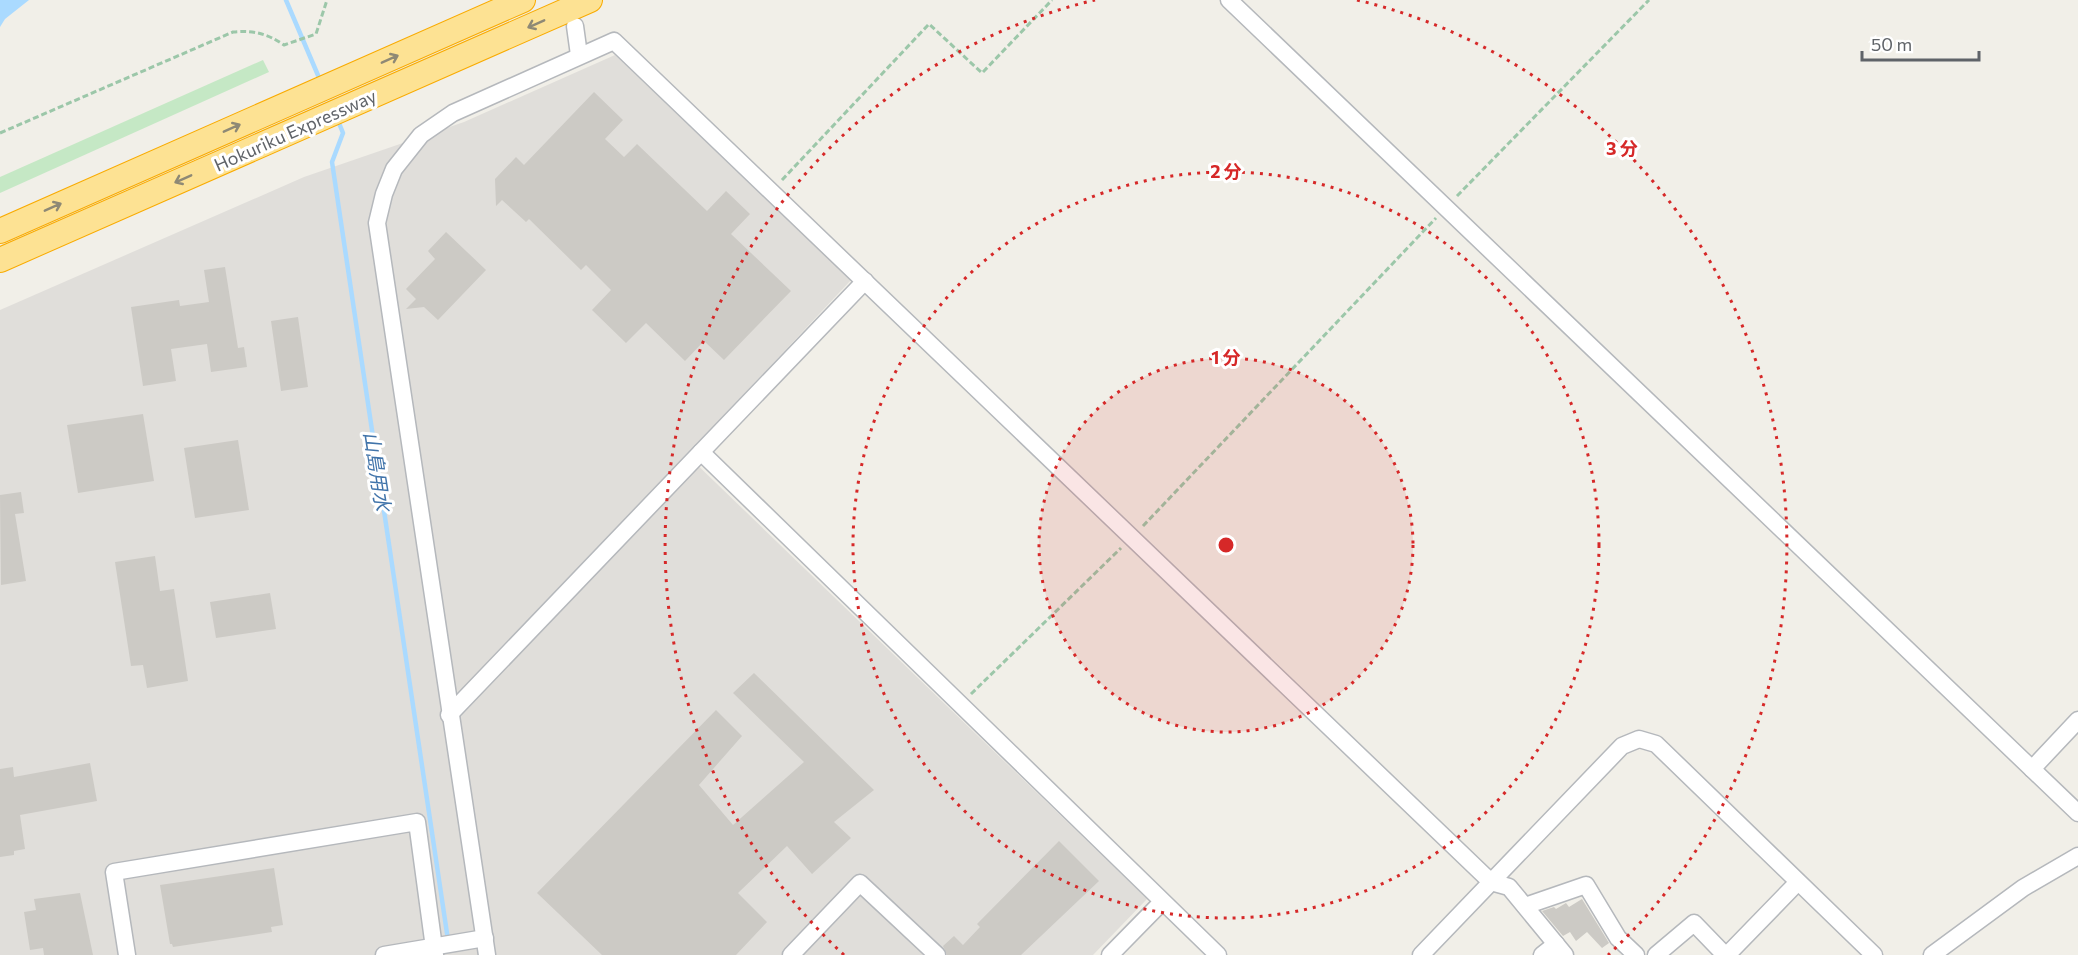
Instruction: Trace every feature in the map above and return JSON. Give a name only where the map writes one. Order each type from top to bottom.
[{"type":"highway","name":"Hokuriku Expressway","points":[[0,231],[523,0]]},
{"type":"highway","name":"Hokuriku Expressway","points":[[0,260],[590,0]]},
{"type":"street","points":[[1229,0],[2078,813]]},
{"type":"street","points":[[575,26],[579,55]]},
{"type":"street","points":[[384,955],[486,947],[449,715],[377,223],[384,194],[394,169],[421,135],[453,113],[614,41],[1491,882],[1509,887],[1561,950],[1542,955]]},
{"type":"street","points":[[449,715],[865,281]]},
{"type":"street","points":[[701,453],[1218,955]]},
{"type":"street","points":[[2032,770],[2078,720]]},
{"type":"street","points":[[1421,955],[1622,746],[1631,741],[1646,739],[1656,744],[1874,955]]},
{"type":"street","points":[[127,955],[114,872],[417,822],[435,951]]},
{"type":"street","points":[[1932,955],[2023,888],[2078,856]]},
{"type":"street","points":[[1656,955],[1694,923],[1726,955],[1798,882]]},
{"type":"street","points":[[791,955],[860,883],[937,955]]},
{"type":"street","points":[[1525,906],[1586,885],[1618,938],[1636,955]]},
{"type":"street","points":[[1110,955],[1162,902]]},
{"type":"path","points":[[0,133],[233,32],[248,30],[269,35],[285,45],[316,34],[327,0]]},
{"type":"path","points":[[771,191],[929,24],[982,74],[1052,0]]},
{"type":"path","points":[[959,706],[1132,537],[1446,208],[1649,0]]},
{"type":"shaded area","points":[[615,55],[851,280],[687,455],[1147,899],[1093,955],[0,955],[0,310],[304,177],[464,122]]},
{"type":"green space","points":[[263,60],[269,72],[0,193],[0,177]]},
{"type":"water","points":[[0,0],[29,0],[5,19],[0,27]]},
{"type":"building","points":[[594,92],[623,120],[605,139],[624,157],[637,144],[707,211],[726,191],[750,214],[731,234],[791,291],[724,360],[704,341],[685,361],[646,323],[626,343],[592,310],[611,290],[586,265],[581,270],[529,219],[526,222],[502,200],[496,206],[495,179],[516,157],[524,165]]},
{"type":"building","points":[[446,232],[486,270],[438,320],[424,307],[406,309],[416,299],[406,289],[435,259],[428,251]]},
{"type":"building","points":[[225,267],[238,348],[244,347],[247,367],[211,372],[207,344],[171,349],[176,381],[143,386],[131,307],[179,300],[180,306],[209,302],[204,270]]},
{"type":"building","points":[[298,317],[308,387],[281,391],[271,321]]},
{"type":"building","points":[[143,414],[154,481],[78,493],[67,425]]},
{"type":"building","points":[[238,440],[249,510],[195,518],[184,448]]},
{"type":"building","points":[[21,492],[24,513],[15,514],[26,581],[1,585],[0,495]]},
{"type":"building","points":[[155,556],[160,591],[174,589],[188,681],[147,688],[143,665],[131,666],[115,562]]},
{"type":"building","points":[[270,593],[276,629],[216,638],[210,602]]},
{"type":"building","points":[[754,673],[874,790],[834,822],[851,838],[812,874],[787,846],[738,893],[767,922],[736,955],[602,955],[537,893],[716,710],[742,736],[699,785],[733,825],[804,762],[733,693]]},
{"type":"building","points":[[90,763],[97,801],[20,815],[25,849],[14,851],[14,855],[0,857],[0,769],[13,767],[14,777]]},
{"type":"building","points":[[1059,841],[1099,881],[1021,955],[947,955],[943,946],[954,936],[963,945],[980,927],[977,924]]},
{"type":"building","points":[[274,868],[283,925],[271,927],[272,932],[173,947],[170,944],[160,885]]},
{"type":"building","points":[[80,893],[93,955],[44,955],[43,948],[30,950],[24,912],[36,910],[34,899]]},
{"type":"building","points":[[1582,899],[1609,943],[1602,948],[1587,932],[1576,941],[1570,932],[1563,936],[1542,911],[1554,907],[1556,909],[1566,903],[1569,907]]},
{"type":"waterway","name":"山島用水","points":[[286,0],[320,80]]},
{"type":"waterway","name":"山島用水","points":[[337,118],[343,133],[332,162],[448,940]]}]
